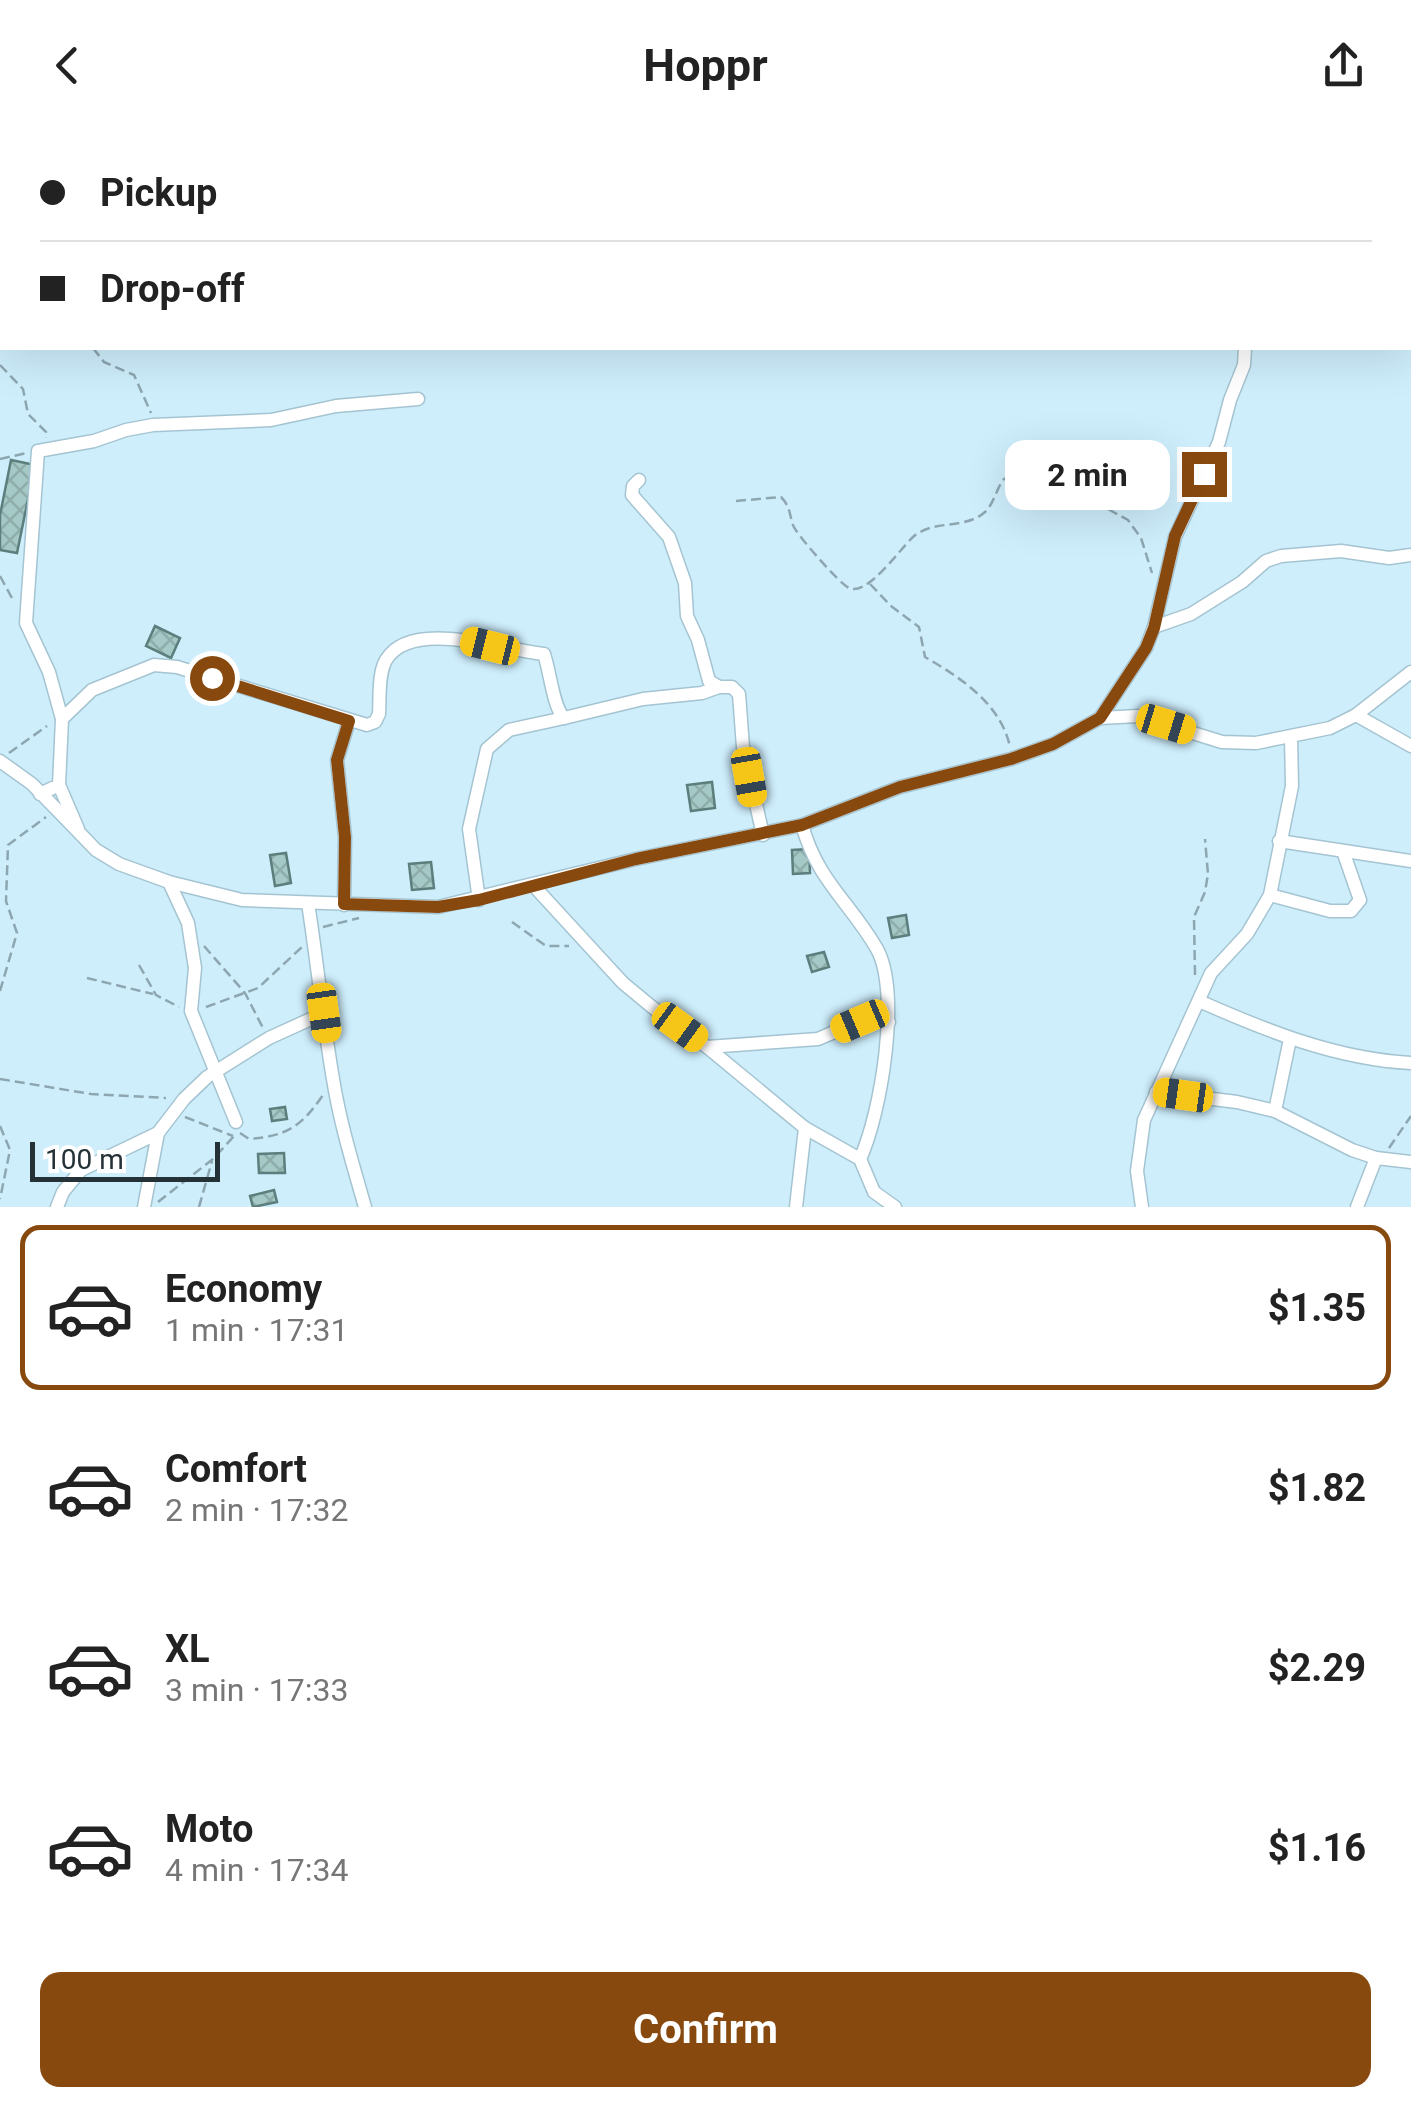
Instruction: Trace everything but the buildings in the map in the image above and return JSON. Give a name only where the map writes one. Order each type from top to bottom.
[{"type":"street","points":[[1100,718],[1146,648],[1154,628],[1175,536],[1219,442],[1244,365],[1245,350]]},
{"type":"street","points":[[80,836],[59,785],[62,719],[48,672],[26,623],[42,450],[153,425],[271,420],[336,406],[418,399]]},
{"type":"street","points":[[638,480],[632,496],[669,537],[684,583],[686,616],[698,640],[705,672],[709,680],[720,686]]},
{"type":"street","points":[[1154,628],[1191,614],[1242,582],[1266,561],[1281,556],[1341,551],[1389,558],[1411,555]]},
{"type":"street","points":[[62,719],[92,690],[154,665],[177,667],[367,725],[375,722],[379,714],[384,662],[396,648],[451,638],[544,654],[558,712],[564,718]]},
{"type":"street","points":[[0,760],[32,784],[80,836],[119,864],[169,882],[242,900],[438,907],[636,859],[802,825],[900,787],[1011,759],[1053,744],[1100,718],[1138,716],[1222,742],[1256,743],[1330,728],[1356,715],[1411,672]]},
{"type":"street","points":[[479,900],[469,829],[487,749],[509,730],[643,699],[732,686],[739,694],[743,747],[763,834]]},
{"type":"street","points":[[1356,715],[1411,746]]},
{"type":"street","points":[[344,904],[345,837],[337,760],[349,721]]},
{"type":"street","points":[[1142,1207],[1137,1171],[1139,1142],[1156,1092],[1211,973],[1247,934],[1270,895],[1292,786],[1291,737]]},
{"type":"street","points":[[40,794],[59,785]]},
{"type":"street","points":[[802,825],[827,883],[880,955],[889,1022],[878,1113],[860,1159]]},
{"type":"street","points":[[1279,841],[1411,861]]},
{"type":"street","points":[[1270,895],[1330,912],[1352,911],[1360,900],[1343,851]]},
{"type":"street","points":[[169,882],[188,924],[195,968],[191,1011],[217,1072],[235,1129]]},
{"type":"street","points":[[533,885],[652,1007],[805,1128],[860,1159],[874,1192],[895,1207]]},
{"type":"street","points":[[308,903],[333,1079],[344,1136],[365,1207]]},
{"type":"street","points":[[1200,998],[1290,1039],[1373,1061],[1411,1063]]},
{"type":"street","points":[[144,1207],[158,1133],[179,1104],[217,1072],[269,1038],[324,1013]]},
{"type":"street","points":[[707,1047],[818,1039],[860,1021],[889,1022]]},
{"type":"street","points":[[1274,1111],[1290,1039]]},
{"type":"street","points":[[1156,1092],[1237,1102],[1274,1111],[1376,1158],[1411,1162]]},
{"type":"street","points":[[796,1207],[805,1128]]},
{"type":"street","points":[[56,1207],[81,1170],[158,1133]]},
{"type":"street","points":[[1357,1207],[1376,1158]]},
{"type":"path","points":[[95,350],[104,362],[134,375],[151,408],[153,425]]},
{"type":"path","points":[[0,365],[23,389],[28,414],[46,432],[42,450],[0,459]]},
{"type":"path","points":[[736,501],[781,497],[789,506],[793,528],[832,575],[851,589],[870,584],[916,534],[931,527],[974,520],[988,509],[1004,479],[1054,470],[1086,497],[1128,520],[1141,538],[1160,598]]},
{"type":"path","points":[[0,576],[26,623]]},
{"type":"path","points":[[870,584],[891,606],[919,626],[925,657],[960,678],[998,716],[1006,728],[1011,759]]},
{"type":"path","points":[[0,760],[42,728],[62,719]]},
{"type":"path","points":[[0,991],[17,933],[6,902],[8,845],[55,810]]},
{"type":"path","points":[[1200,998],[1195,984],[1194,917],[1208,874],[1205,840]]},
{"type":"path","points":[[87,978],[156,995],[191,1011],[258,988],[323,928],[360,918]]},
{"type":"path","points":[[512,922],[546,946],[590,947]]},
{"type":"path","points":[[188,924],[245,994],[269,1038]]},
{"type":"path","points":[[140,966],[156,995]]},
{"type":"path","points":[[0,1080],[179,1104],[216,1132],[235,1129],[249,1139],[284,1134],[297,1126],[333,1079]]},
{"type":"path","points":[[1376,1158],[1391,1146],[1411,1116]]},
{"type":"path","points":[[0,1126],[10,1150],[0,1199]]},
{"type":"path","points":[[154,1207],[213,1159],[235,1129]]},
{"type":"path","points":[[199,1207],[213,1159]]},
{"type":"route","points":[[212,678],[349,721],[337,760],[345,837],[344,904],[438,907],[479,900],[636,859],[802,825],[900,787],[1011,759],[1053,744],[1100,718],[1146,648],[1175,536],[1204,474]]}]
